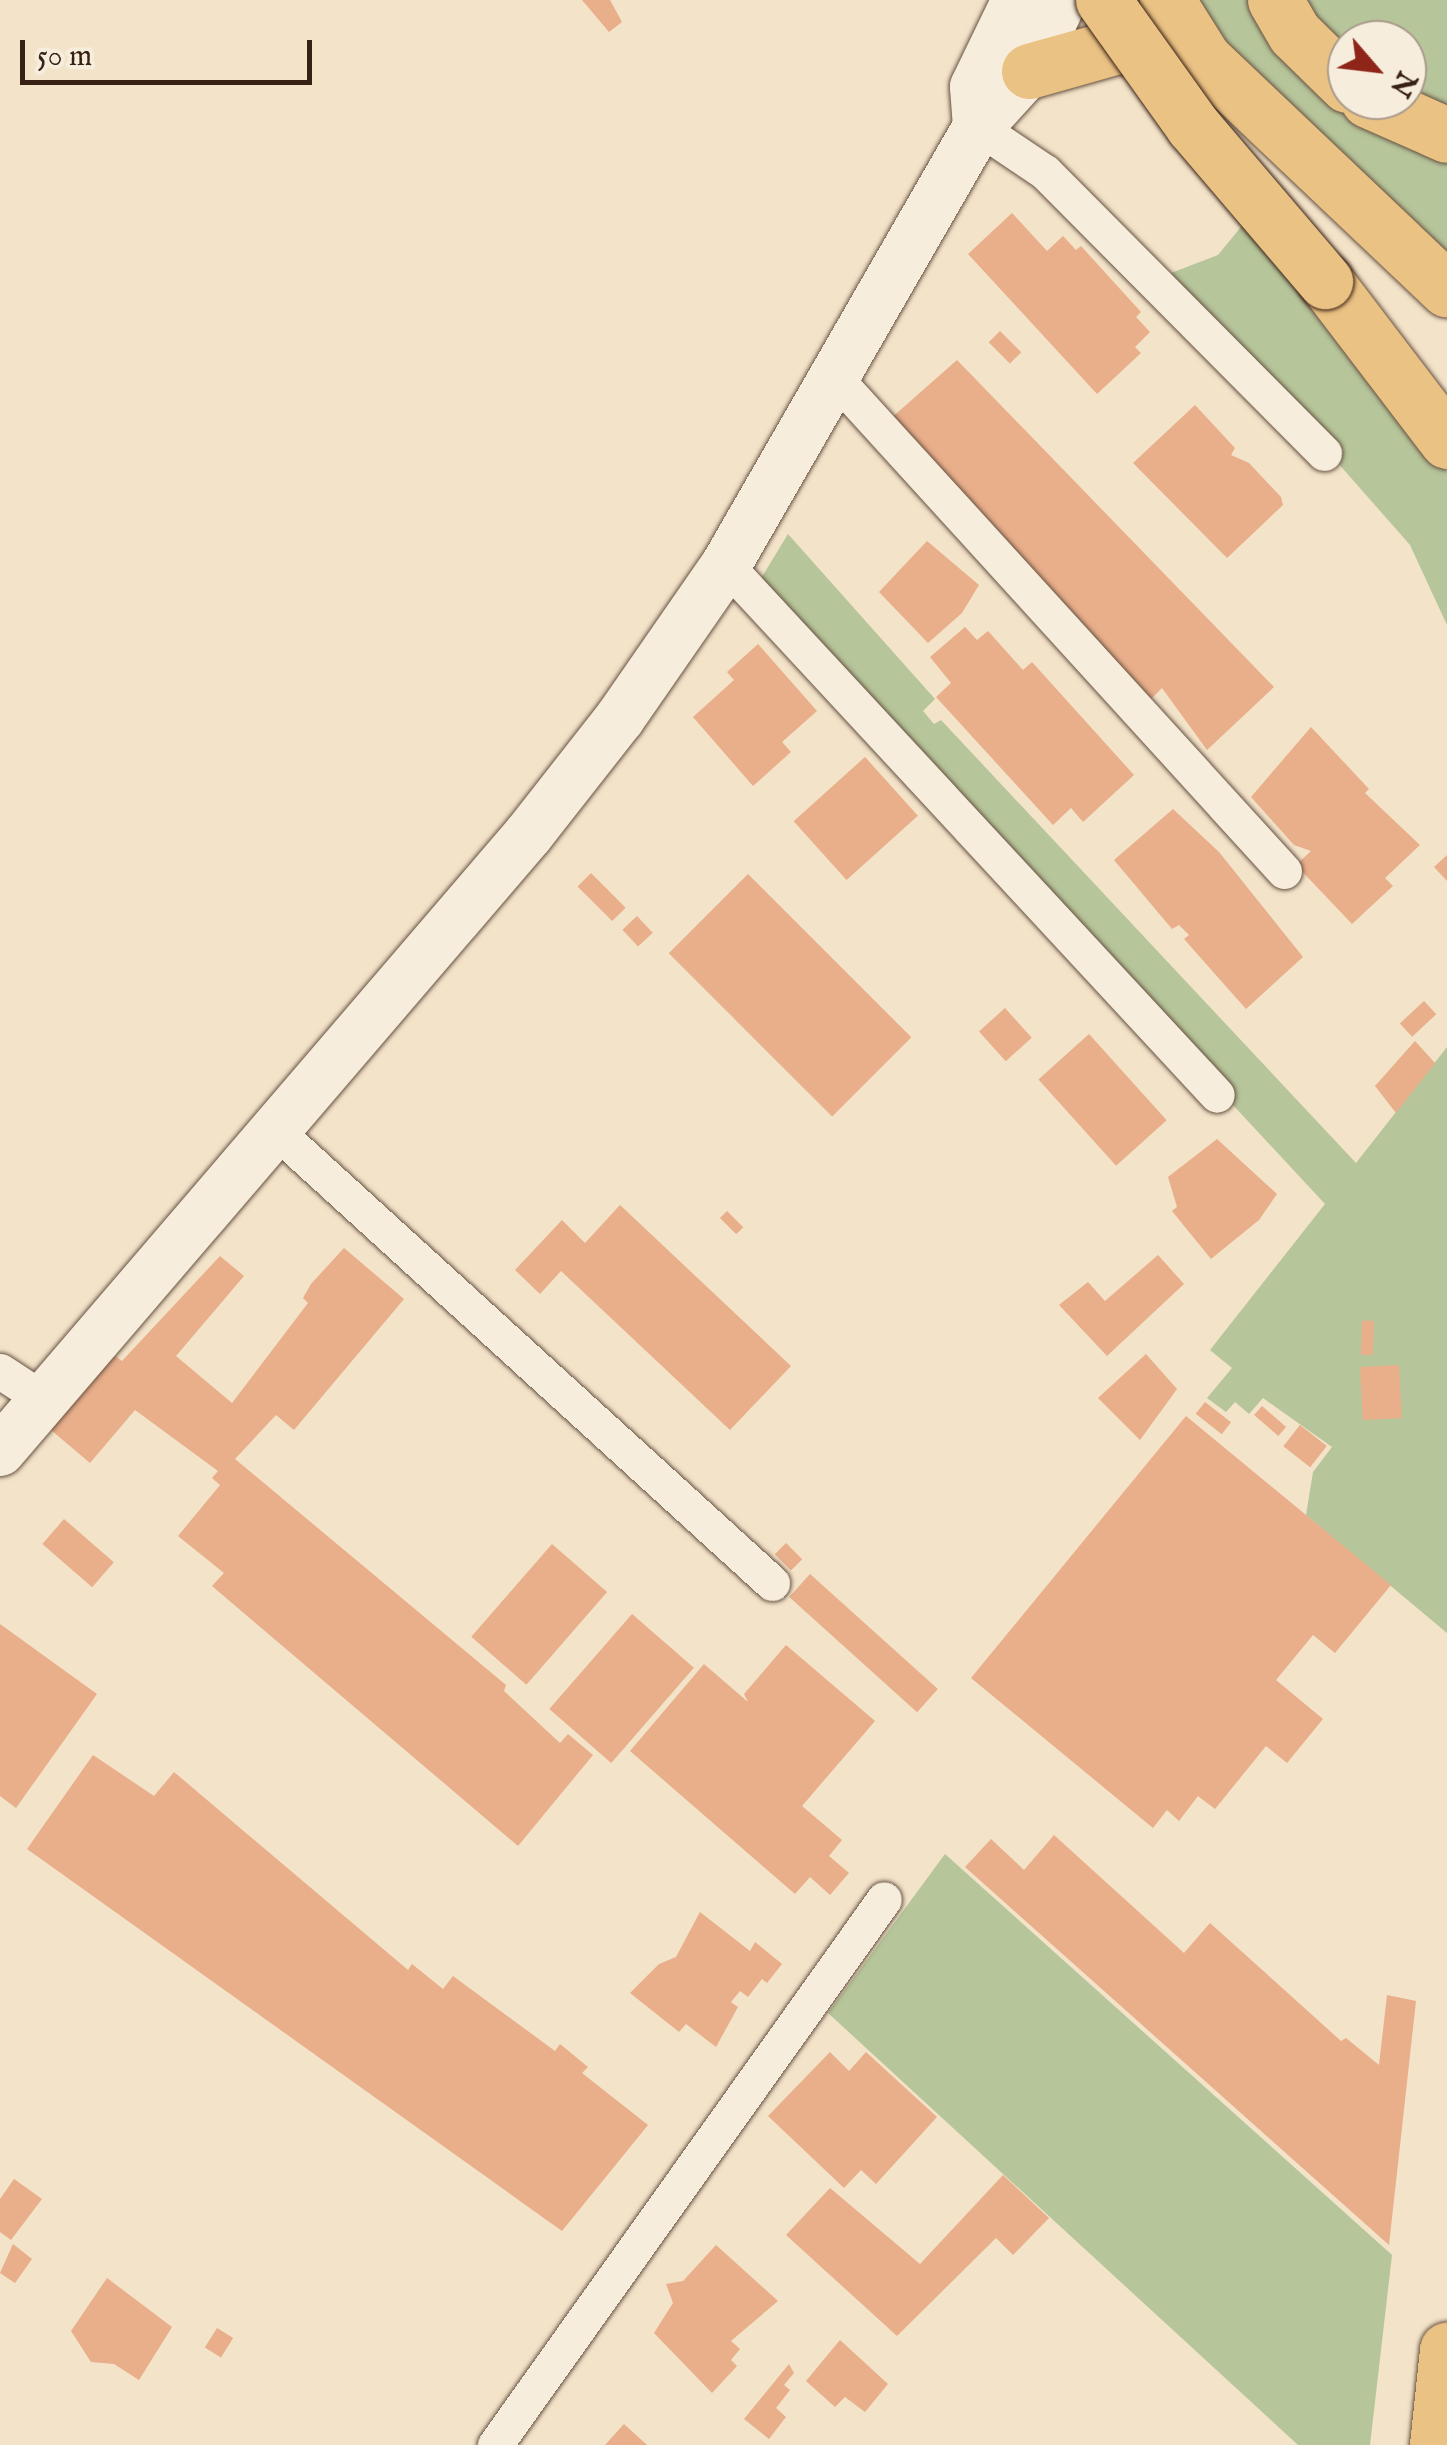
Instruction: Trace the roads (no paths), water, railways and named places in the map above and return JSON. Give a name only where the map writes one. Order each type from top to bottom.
[{"type":"highway","points":[[1103,0],[1193,126],[1325,281],[1447,441]]},
{"type":"highway","points":[[1167,0],[1204,58],[1447,290]]},
{"type":"highway","points":[[1275,0],[1295,34],[1327,65]]},
{"type":"highway","points":[[1029,71],[1118,46],[1158,44],[1204,58]]},
{"type":"highway","points":[[1413,120],[1447,135]]},
{"type":"highway","points":[[1437,2445],[1447,2350]]},
{"type":"street","points":[[978,127],[975,86],[1017,0]]},
{"type":"street","points":[[0,1451],[528,834],[726,565],[837,380],[978,127],[1029,71],[1062,0]]},
{"type":"street","points":[[978,127],[1046,172],[1324,452]]},
{"type":"street","points":[[837,380],[1284,871]]},
{"type":"street","points":[[726,565],[1217,1095]]},
{"type":"street","points":[[274,1129],[772,1583]]},
{"type":"street","points":[[0,1372],[43,1400]]},
{"type":"street","points":[[495,2445],[884,1899]]}]
